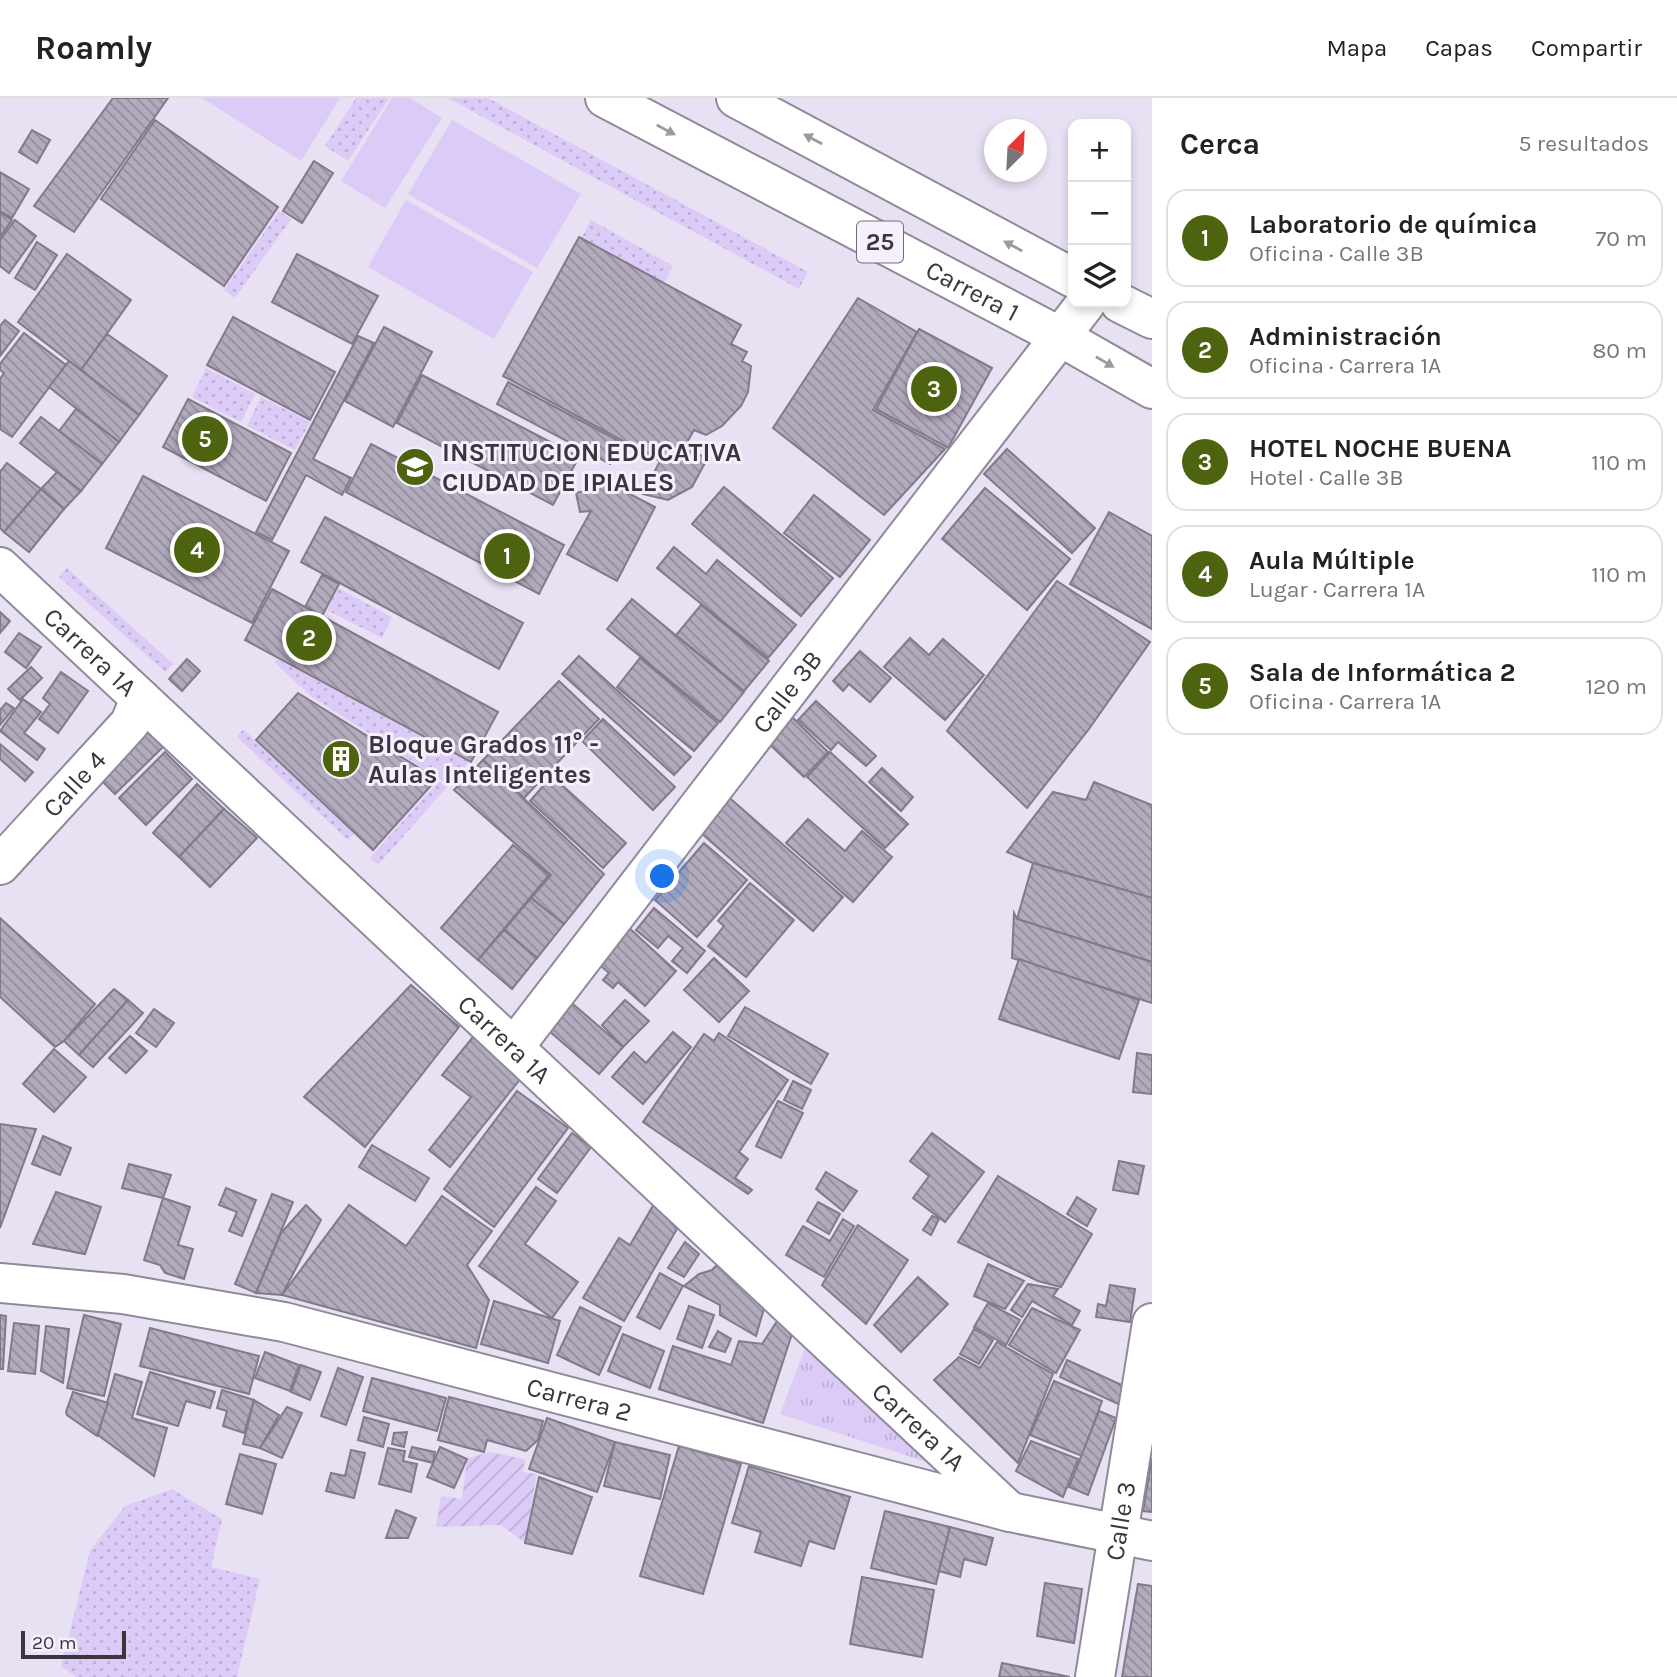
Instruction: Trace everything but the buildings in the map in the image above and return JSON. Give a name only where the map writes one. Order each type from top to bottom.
[{"type":"street","name":"Carrera 1","points":[[605,98],[1059,336],[1152,389]]},
{"type":"street","name":"25","points":[[736,98],[1068,275]]},
{"type":"street","name":"Calle 3B","points":[[514,1047],[1082,308]]},
{"type":"street","points":[[1130,308],[1152,319]]},
{"type":"street","name":"Carrera 1A","points":[[0,567],[1010,1512]]},
{"type":"street","name":"Calle 4","points":[[0,865],[130,723],[140,698]]},
{"type":"street","name":"Carrera 2","points":[[0,1283],[122,1294],[284,1322],[1010,1512],[1135,1538]]},
{"type":"street","name":"Calle 3","points":[[1095,1677],[1135,1538],[1152,1324]]},
{"type":"green space","points":[[202,98],[340,98],[301,161]]},
{"type":"green space","points":[[356,98],[389,98],[348,161],[325,146]]},
{"type":"green space","points":[[392,98],[410,98],[442,118],[385,208],[341,181]]},
{"type":"green space","points":[[448,98],[488,98],[808,272],[799,289]]},
{"type":"green space","points":[[452,120],[581,194],[537,268],[408,194]]},
{"type":"green space","points":[[406,200],[533,272],[494,339],[368,267]]},
{"type":"green space","points":[[279,211],[291,219],[235,298],[224,290]]},
{"type":"green space","points":[[591,220],[673,266],[664,283],[582,237]]},
{"type":"green space","points":[[206,368],[255,394],[241,422],[192,397]]},
{"type":"green space","points":[[261,397],[310,422],[295,450],[247,426]]},
{"type":"green space","points":[[67,568],[173,664],[165,672],[59,577]]},
{"type":"green space","points":[[338,588],[392,617],[382,638],[327,610]]},
{"type":"green space","points":[[277,659],[469,762],[449,785],[311,696],[275,663]]},
{"type":"green space","points":[[243,729],[354,834],[348,840],[237,737]]},
{"type":"green space","points":[[439,781],[447,787],[378,865],[370,858]]},
{"type":"green space","points":[[805,1348],[936,1465],[780,1414]]},
{"type":"green space","points":[[489,1452],[525,1459],[523,1472],[537,1474],[525,1543],[501,1525],[436,1527],[441,1496],[462,1499],[467,1459]]},
{"type":"green space","points":[[172,1489],[222,1519],[211,1567],[260,1579],[237,1677],[76,1677],[61,1666],[90,1551],[125,1506]]},
{"type":"place","name":"HOTEL NOCHE BUENA","points":[[934,389]]},
{"type":"place","name":"Sala de Informática 2","points":[[205,439]]},
{"type":"place","name":"INSTITUCION EDUCATIVA CIUDAD DE IPIALES","points":[[415,467]]},
{"type":"place","name":"Aula Múltiple","points":[[197,550]]},
{"type":"place","name":"Laboratorio de química","points":[[507,556]]},
{"type":"place","name":"Administración","points":[[309,638]]},
{"type":"place","name":"Bloque Grados 11° - Aulas Inteligentes","points":[[341,759]]}]
